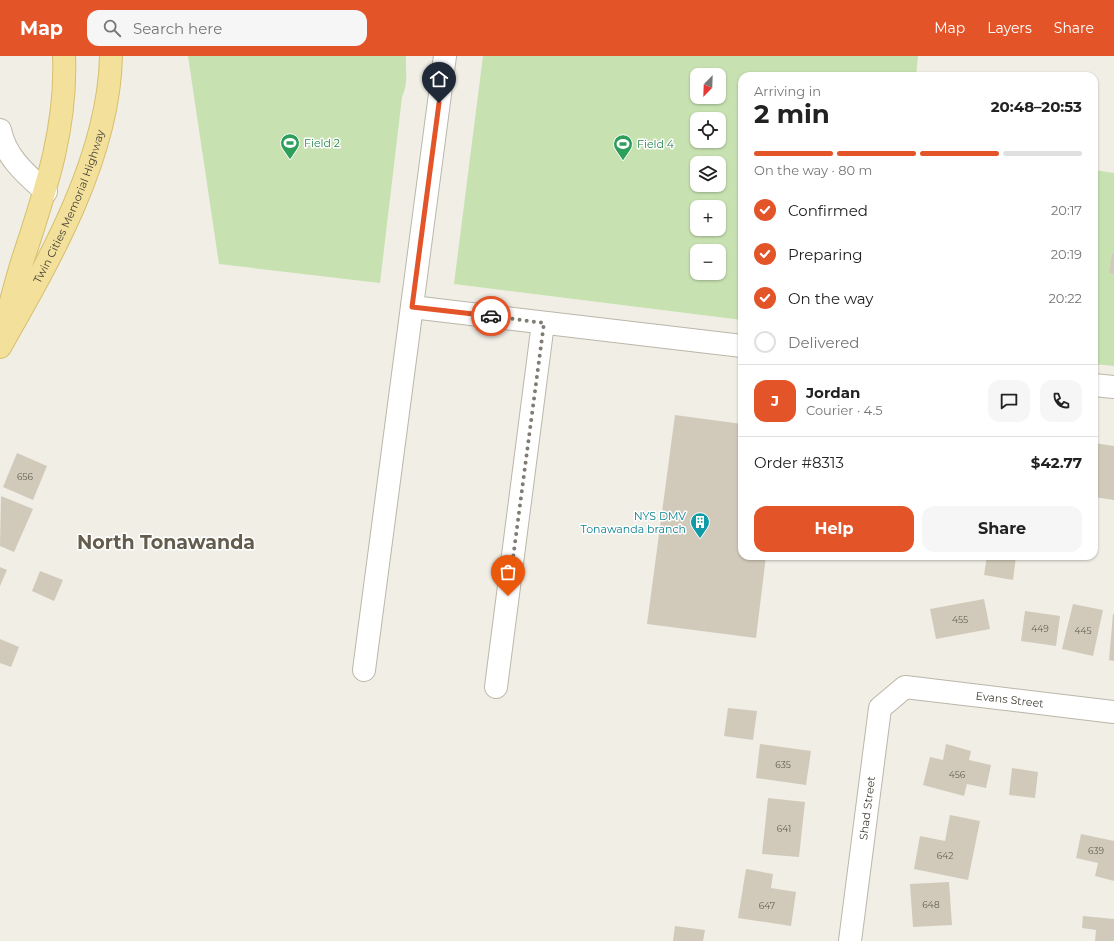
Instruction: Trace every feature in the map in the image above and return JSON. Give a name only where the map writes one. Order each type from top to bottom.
[{"type":"main road","name":"Twin Cities Memorial Highway","points":[[0,342],[26,250],[46,192],[54,157],[62,112],[64,56]]},
{"type":"main road","name":"Twin Cities Memorial Highway","points":[[0,347],[49,262],[94,152],[109,96],[111,56]]},
{"type":"street","points":[[364,670],[445,56]]},
{"type":"street","points":[[0,130],[6,148],[12,158],[21,169],[46,192]]},
{"type":"street","points":[[412,307],[738,346]]},
{"type":"street","points":[[496,687],[544,323]]},
{"type":"street","points":[[1098,385],[1114,387]]},
{"type":"street","name":"Evans Street","points":[[905,687],[1114,712]]},
{"type":"street","name":"Shad Street","points":[[850,941],[880,708],[905,687]]},
{"type":"green space","name":"Field 2","points":[[188,56],[406,56],[406,81],[402,97],[380,283],[219,264]]},
{"type":"green space","name":"Field 4","points":[[483,56],[918,56],[916,72],[738,72],[738,320],[454,284]]},
{"type":"green space","points":[[1098,171],[1114,173],[1114,366],[1098,364]]},
{"type":"building","points":[[1112,253],[1114,254],[1114,274],[1109,273]]},
{"type":"building","name":"NYS DMV Tonawanda branch","points":[[675,415],[738,423],[738,560],[766,560],[756,638],[647,624]]},
{"type":"building","points":[[1098,444],[1114,446],[1114,500],[1098,498]]},
{"type":"building","points":[[17,453],[47,466],[33,500],[3,487]]},
{"type":"building","points":[[1,496],[33,509],[14,552],[0,546]]},
{"type":"building","points":[[986,560],[1016,560],[1013,580],[984,575]]},
{"type":"building","points":[[0,567],[7,570],[0,586]]},
{"type":"building","points":[[40,571],[63,580],[54,601],[32,591]]},
{"type":"building","points":[[984,599],[990,629],[936,639],[930,609]]},
{"type":"building","points":[[1073,604],[1103,610],[1093,656],[1062,649]]},
{"type":"building","points":[[1025,611],[1060,616],[1056,646],[1021,641]]},
{"type":"building","points":[[1114,614],[1114,661],[1109,660]]},
{"type":"building","points":[[0,639],[19,647],[11,667],[0,663]]},
{"type":"building","points":[[728,708],[757,711],[753,740],[724,736]]},
{"type":"building","points":[[760,744],[811,751],[806,785],[756,778]]},
{"type":"building","points":[[946,744],[971,751],[969,760],[991,765],[986,788],[967,784],[964,796],[923,785],[930,757],[943,760]]},
{"type":"building","points":[[1012,768],[1038,772],[1035,798],[1009,795]]},
{"type":"building","points":[[768,798],[805,802],[799,857],[762,854]]},
{"type":"building","points":[[950,815],[980,821],[968,880],[914,869],[920,836],[945,841]]},
{"type":"building","points":[[1081,834],[1114,841],[1114,881],[1095,876],[1098,863],[1076,858]]},
{"type":"building","points":[[746,869],[773,874],[771,888],[796,892],[791,926],[738,918]]},
{"type":"building","points":[[949,882],[952,925],[913,927],[910,884]]},
{"type":"building","points":[[1083,916],[1114,919],[1114,941],[1095,941],[1096,930],[1082,928]]},
{"type":"building","points":[[675,926],[705,930],[703,941],[673,941]]},
{"type":"way so far","points":[[491,316],[544,323],[508,596]]},
{"type":"place","name":"Field 2","points":[[290,160]]},
{"type":"place","name":"Field 4","points":[[623,161]]},
{"type":"place","name":"NYS DMV Tonawanda branch","points":[[700,539]]},
{"type":"district","name":"North Tonawanda","points":[[166,542]]},
{"type":"route","points":[[439,103],[412,307],[491,316]]}]
